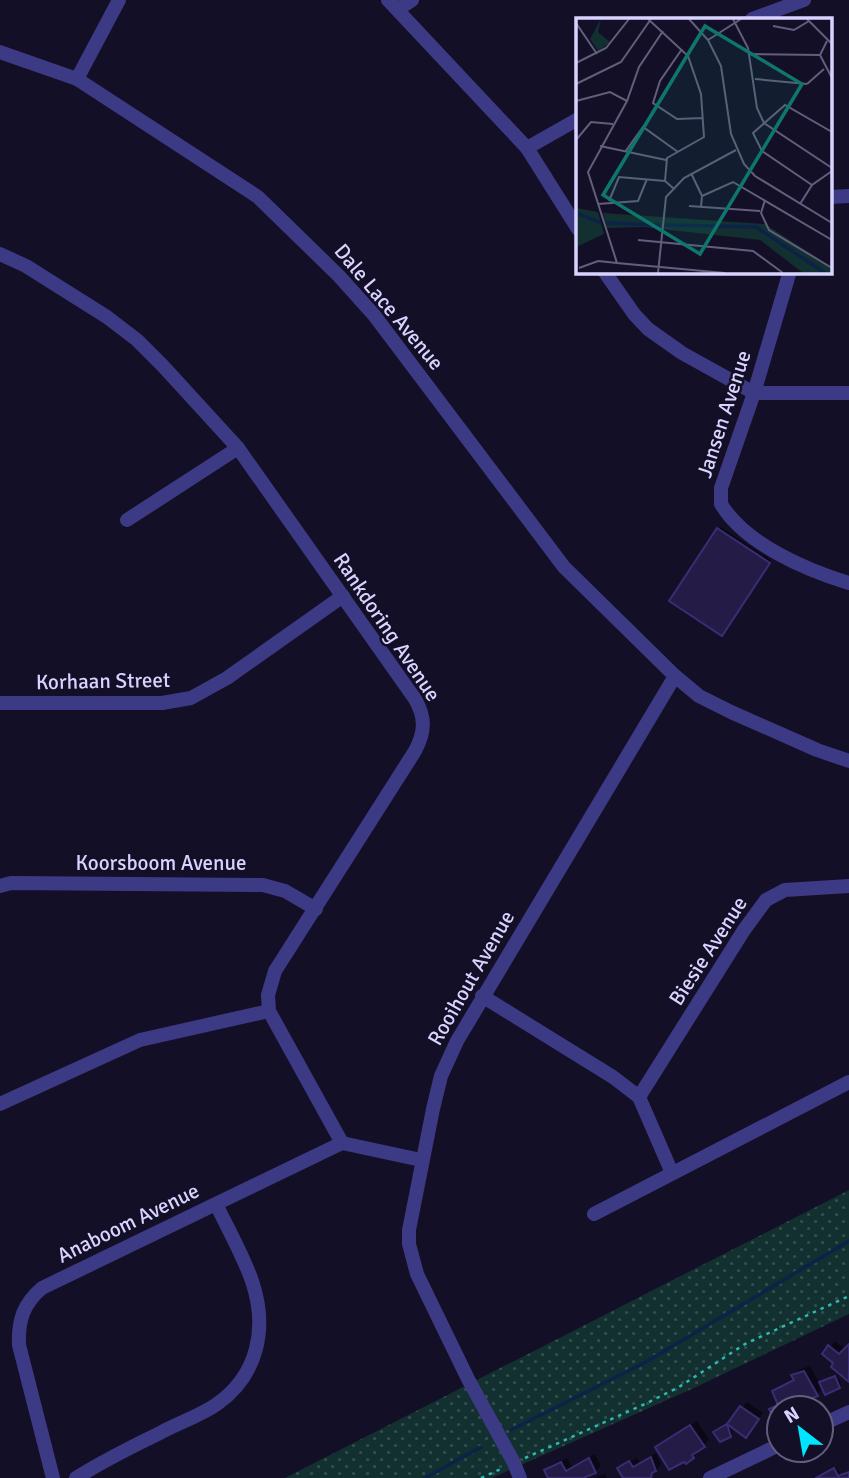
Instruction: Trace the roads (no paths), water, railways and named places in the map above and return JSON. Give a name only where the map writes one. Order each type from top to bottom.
[{"type":"street","points":[[76,79],[119,0]]},
{"type":"street","points":[[393,4],[412,0]]},
{"type":"street","points":[[755,18],[804,0]]},
{"type":"street","points":[[393,4],[527,148],[576,226]]},
{"type":"street","name":"Dale Lace Avenue","points":[[0,52],[76,79],[258,197],[339,276],[391,336],[555,556],[675,676],[699,696],[731,712],[817,750],[849,761]]},
{"type":"street","points":[[527,148],[576,120]]},
{"type":"street","name":"Rankdoring Avenue","points":[[0,254],[26,266],[70,293],[137,340],[237,448],[415,699],[423,715],[424,724],[415,751],[275,971],[268,995],[269,1011]]},
{"type":"street","points":[[605,273],[648,329],[682,353],[754,393],[849,393]]},
{"type":"street","name":"Jansen Avenue","points":[[789,273],[754,393],[721,488],[721,504],[739,524],[780,554],[849,583]]},
{"type":"street","points":[[127,520],[237,448]]},
{"type":"street","name":"Korhaan Street","points":[[0,703],[163,703],[191,698],[227,678],[343,596]]},
{"type":"street","name":"Rooihout Avenue","points":[[520,1478],[468,1379],[412,1259],[409,1230],[421,1160],[442,1076],[457,1041],[675,676]]},
{"type":"street","name":"Koorsboom Avenue","points":[[0,886],[11,883],[263,885],[285,891],[316,909]]},
{"type":"street","name":"Biesie Avenue","points":[[639,1097],[744,930],[766,900],[785,890],[849,886]]},
{"type":"street","points":[[482,996],[613,1077],[639,1097],[672,1173]]},
{"type":"street","points":[[0,1104],[140,1040],[269,1011],[342,1143],[421,1160]]},
{"type":"street","points":[[594,1214],[849,1082]]},
{"type":"street","name":"Anaboom Avenue","points":[[53,1478],[19,1345],[18,1328],[25,1306],[42,1288],[342,1143]]},
{"type":"street","points":[[76,1478],[215,1405],[246,1376],[259,1339],[257,1301],[252,1280],[216,1204]]},
{"type":"street","points":[[710,1478],[765,1452]]},
{"type":"waterway","points":[[511,1430],[646,1362],[849,1241]]},
{"type":"waterway","points":[[425,1478],[481,1447]]}]
